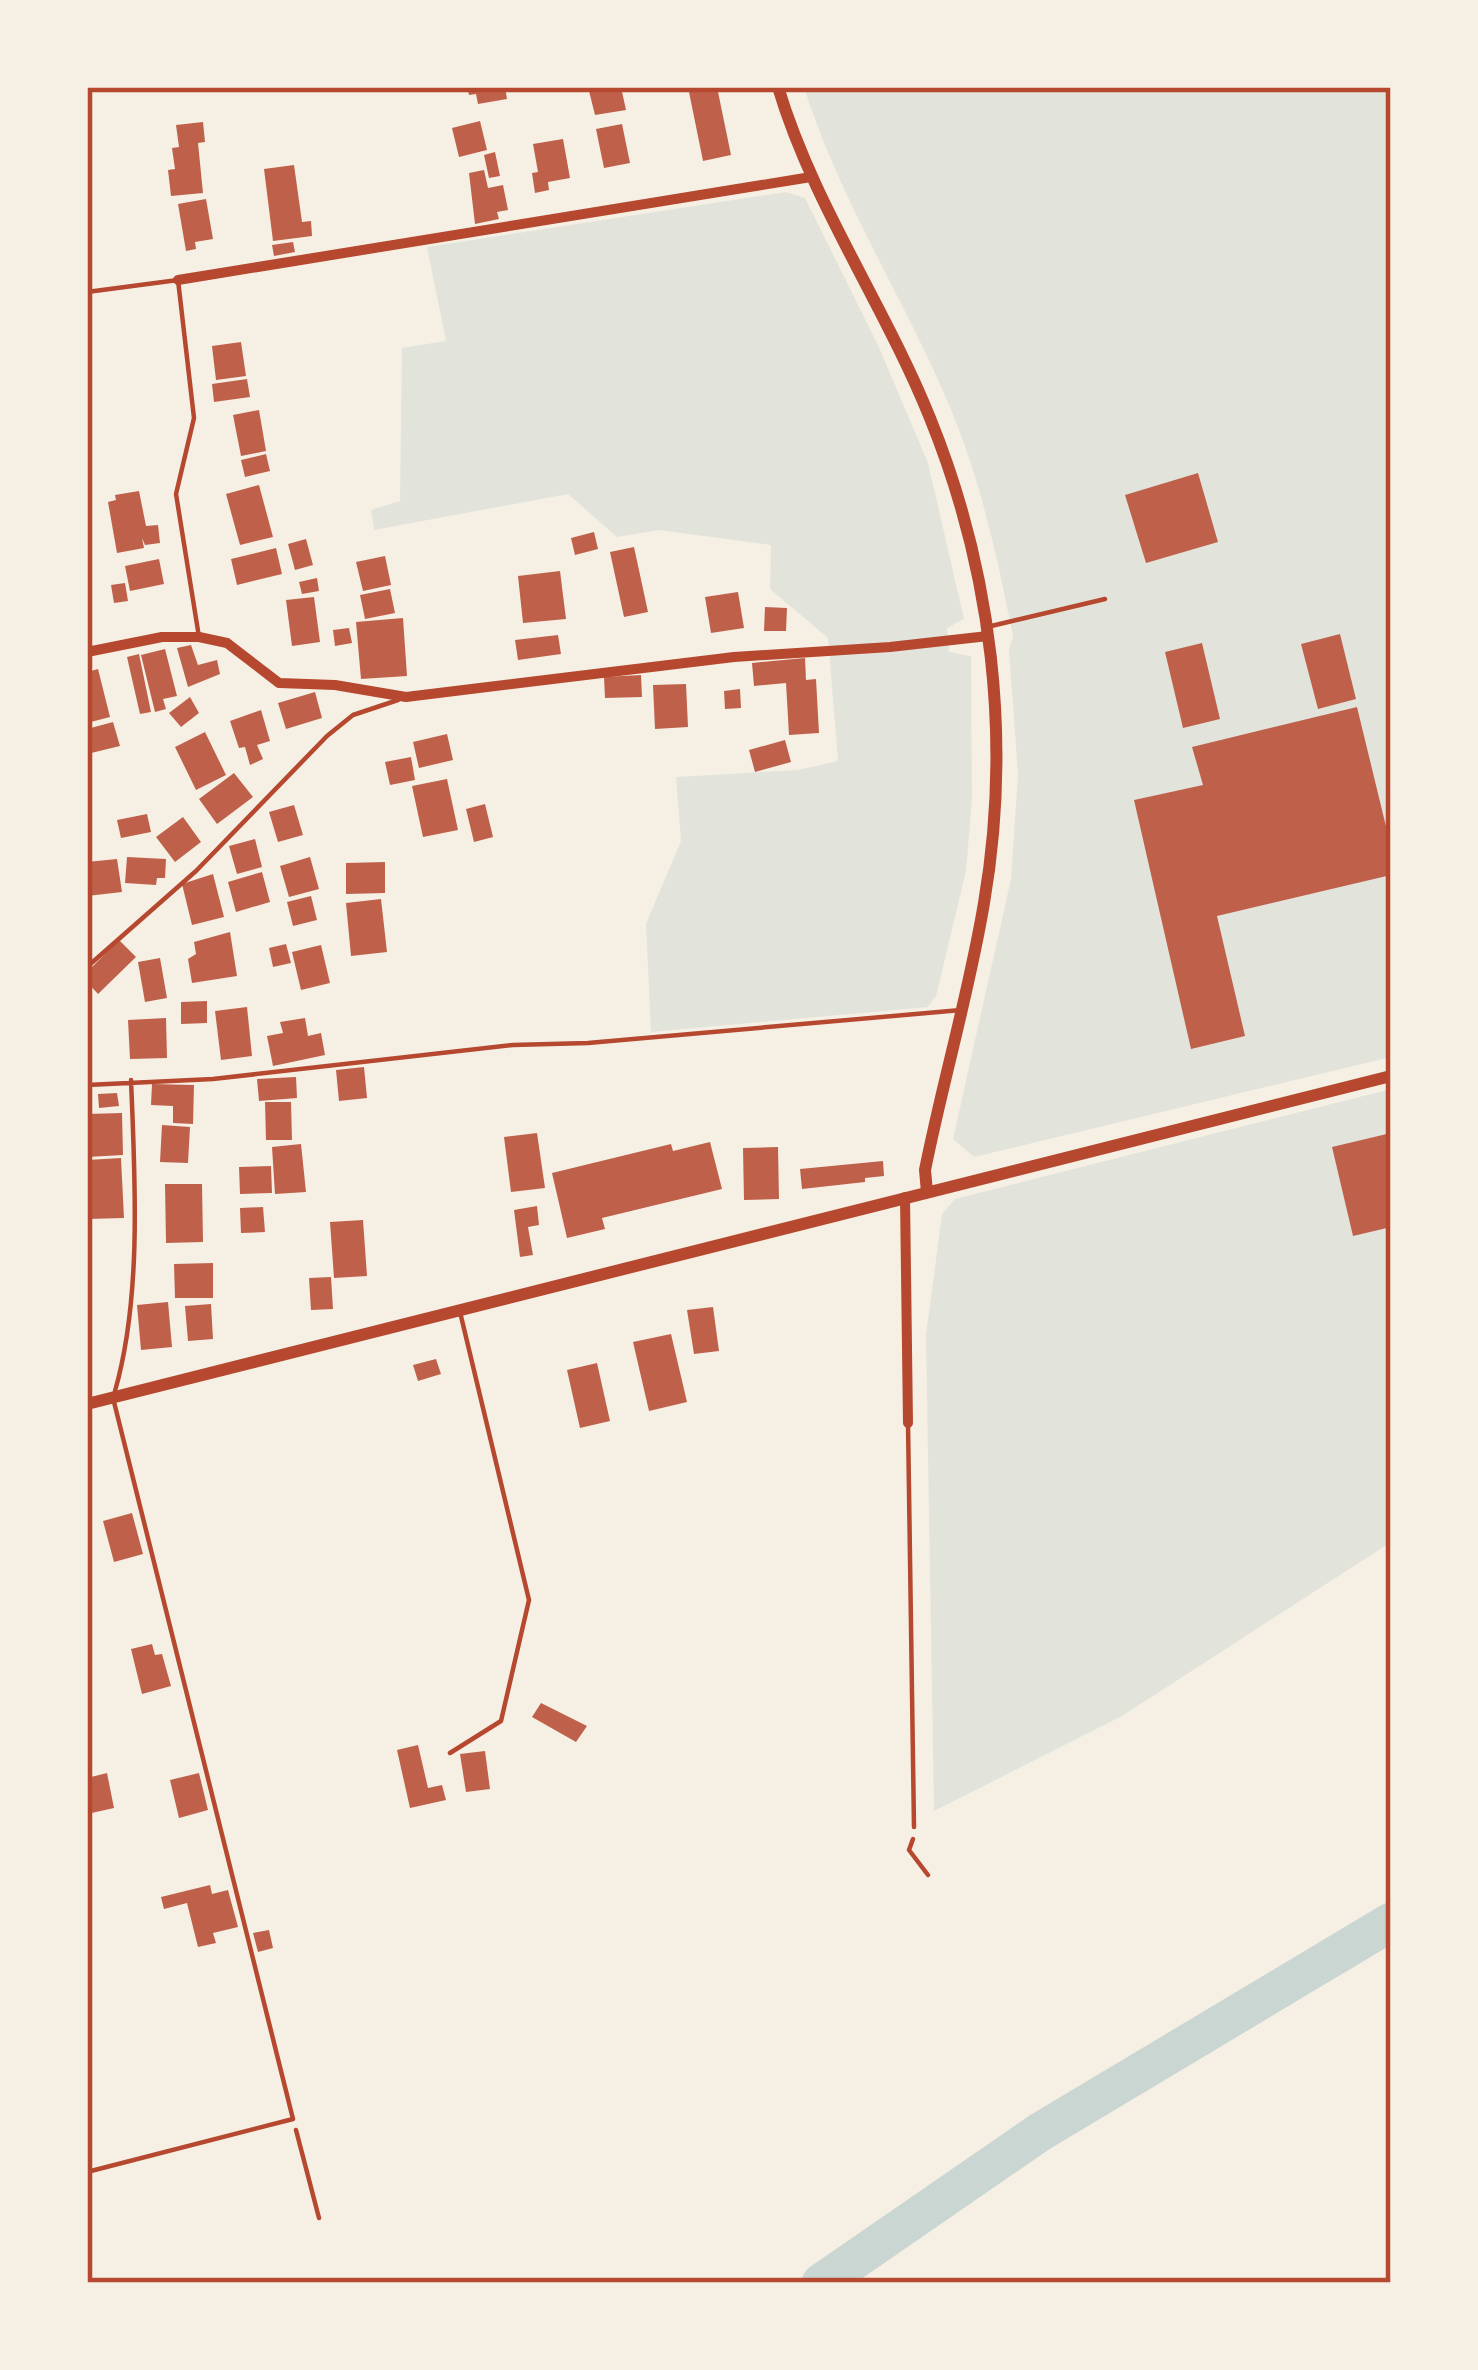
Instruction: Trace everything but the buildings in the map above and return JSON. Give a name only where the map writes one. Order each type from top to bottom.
[{"type":"street","points":[[778,87],[812,177],[945,455],[971,546],[987,632],[996,790],[985,902],[925,1170],[927,1192]]},
{"type":"street","points":[[178,280],[812,177]]},
{"type":"street","points":[[87,652],[162,637],[199,637],[227,643],[279,683],[335,685],[406,697],[734,657],[890,647],[987,632]]},
{"type":"street","points":[[87,1404],[1391,1076]]},
{"type":"street","points":[[905,1197],[908,1423]]},
{"type":"lane","points":[[87,292],[178,280],[194,418],[176,494],[199,637]]},
{"type":"lane","points":[[987,632],[1105,599]]},
{"type":"lane","points":[[87,967],[196,871],[327,736],[353,715],[406,697]]},
{"type":"lane","points":[[87,1084],[213,1079],[512,1045],[588,1043],[962,1010]]},
{"type":"lane","points":[[87,2172],[293,2119],[113,1398],[123,1353],[133,1247],[131,1080]]},
{"type":"lane","points":[[450,1754],[501,1721],[529,1600],[460,1312]]},
{"type":"lane","points":[[908,1423],[914,1827]]},
{"type":"path","points":[[914,1836],[910,1850],[928,1875]]},
{"type":"path","points":[[293,2119],[319,2218]]},
{"type":"shaded area","points":[[804,87],[1391,87],[1391,1057],[974,1157],[953,1139],[1011,879],[1018,774],[1009,651],[1013,636],[987,519],[960,433],[853,209]]},
{"type":"shaded area","points":[[786,192],[805,198],[878,345],[928,463],[964,619],[947,628],[949,652],[971,656],[972,799],[966,871],[936,996],[928,1007],[651,1032],[646,924],[681,841],[676,777],[798,770],[838,761],[828,638],[770,589],[771,545],[659,530],[617,537],[568,494],[374,530],[371,510],[400,501],[402,348],[446,341],[427,247]]},
{"type":"shaded area","points":[[1391,1089],[1391,1542],[1122,1716],[934,1811],[926,1335],[942,1214],[955,1199]]},
{"type":"waterway","points":[[821,2283],[1040,2132],[1391,1922]]}]
